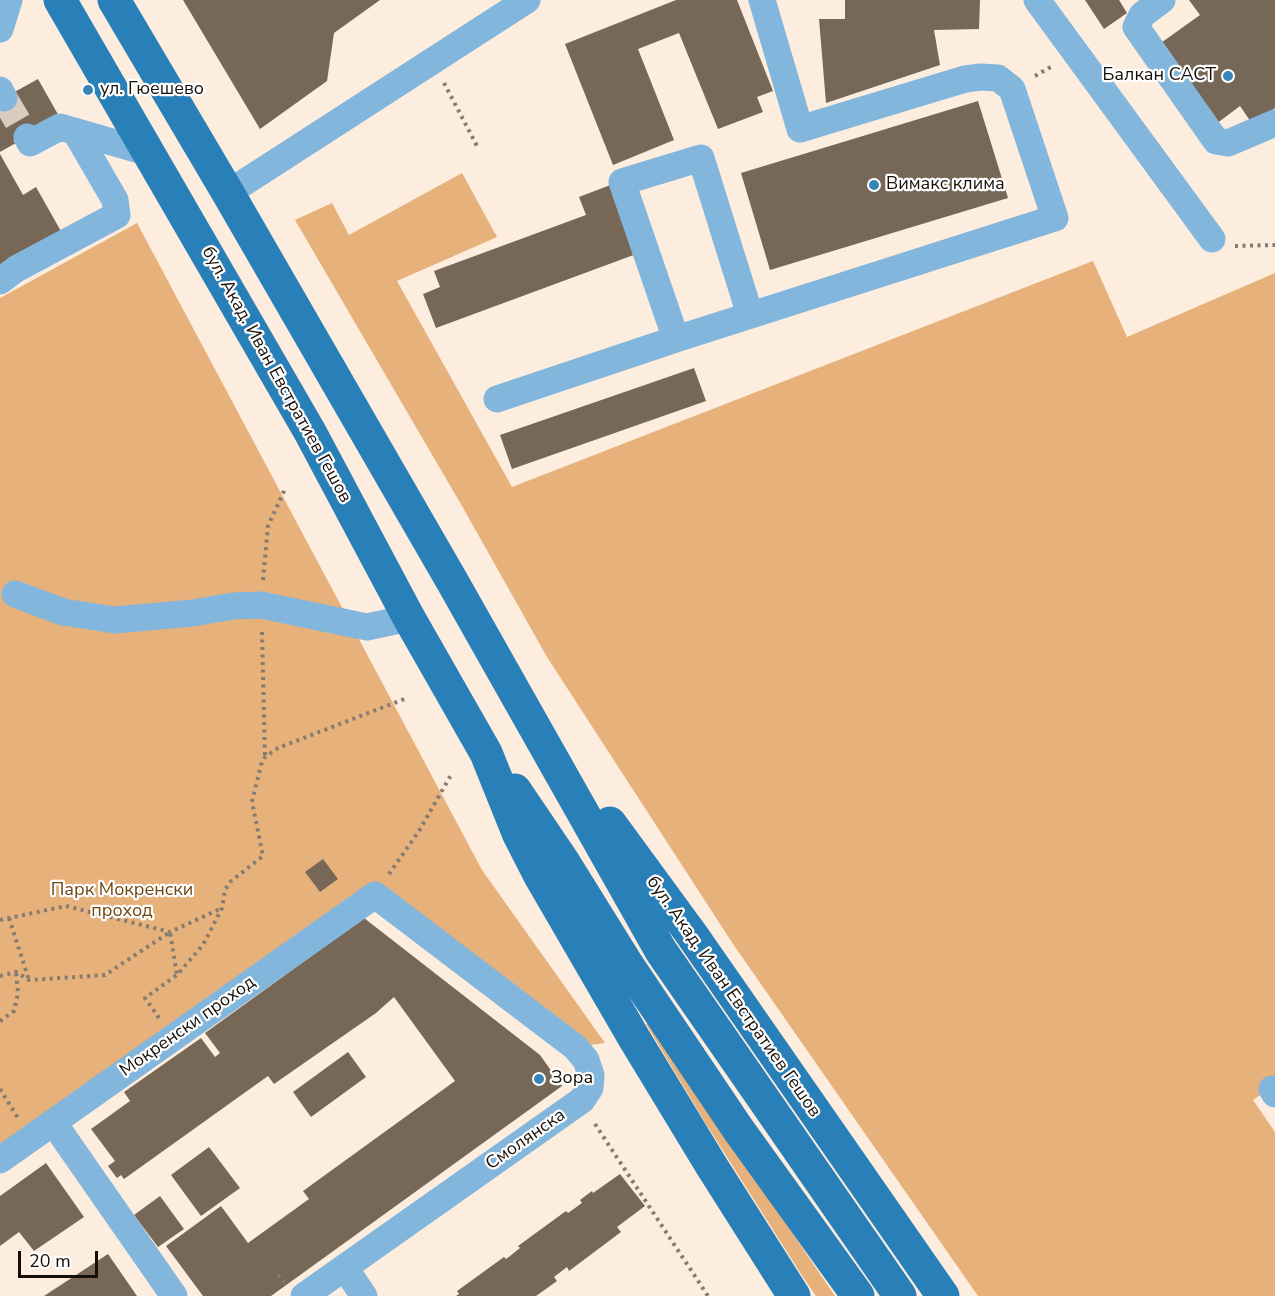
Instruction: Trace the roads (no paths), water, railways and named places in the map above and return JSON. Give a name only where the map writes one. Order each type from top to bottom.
[{"type":"main road","name":"бул. Акад. Иван Евстратиев Гешов","points":[[60,0],[310,432],[409,618],[486,753],[519,835],[540,876],[646,1058],[789,1295]]},
{"type":"main road","name":"бул. Акад. Иван Евстратиев Гешов","points":[[114,0],[228,192],[520,700],[661,951],[900,1296]]},
{"type":"main road","name":"бул. Акад. Иван Евстратиев Гешов","points":[[520,700],[692,935],[943,1296]]},
{"type":"main road","name":"бул. Акад. Иван Евстратиев Гешов","points":[[486,753],[527,805],[627,964],[738,1129],[858,1296]]},
{"type":"street","points":[[0,29],[9,0]]},
{"type":"street","points":[[228,192],[527,0]]},
{"type":"street","points":[[497,399],[676,339],[1055,218],[1012,89],[998,78],[981,77],[965,80],[800,129],[762,0]]},
{"type":"street","points":[[1037,0],[1212,239]]},
{"type":"street","points":[[1162,0],[1142,15],[1136,27],[1216,141],[1228,143],[1275,123]]},
{"type":"street","points":[[27,137],[30,143],[60,127],[150,153]]},
{"type":"street","points":[[0,281],[16,269],[117,215],[115,200],[75,131]]},
{"type":"street","points":[[676,339],[622,182],[701,158],[750,315]]},
{"type":"street","points":[[15,594],[63,612],[115,620],[194,613],[232,606],[261,605],[367,627],[409,618]]},
{"type":"street","name":"Мокренски проход","points":[[0,1160],[375,895]]},
{"type":"street","name":"Смолянска","points":[[304,1296],[582,1100],[590,1088],[591,1075],[586,1060],[575,1047],[375,895]]},
{"type":"street","points":[[53,1122],[174,1296]]},
{"type":"street","points":[[345,1268],[364,1296]]},
{"type":"tunnel","points":[[4,98],[27,137]]},
{"type":"place","name":"Балкан САСТ","points":[[1228,76]]},
{"type":"place","name":"ул. Гюешево","points":[[88,90]]},
{"type":"place","name":"Вимакс клима","points":[[874,185]]},
{"type":"place","name":"Зора","points":[[539,1079]]},
{"type":"park label","name":"Парк Мокренски проход","points":[[122,901]]}]
